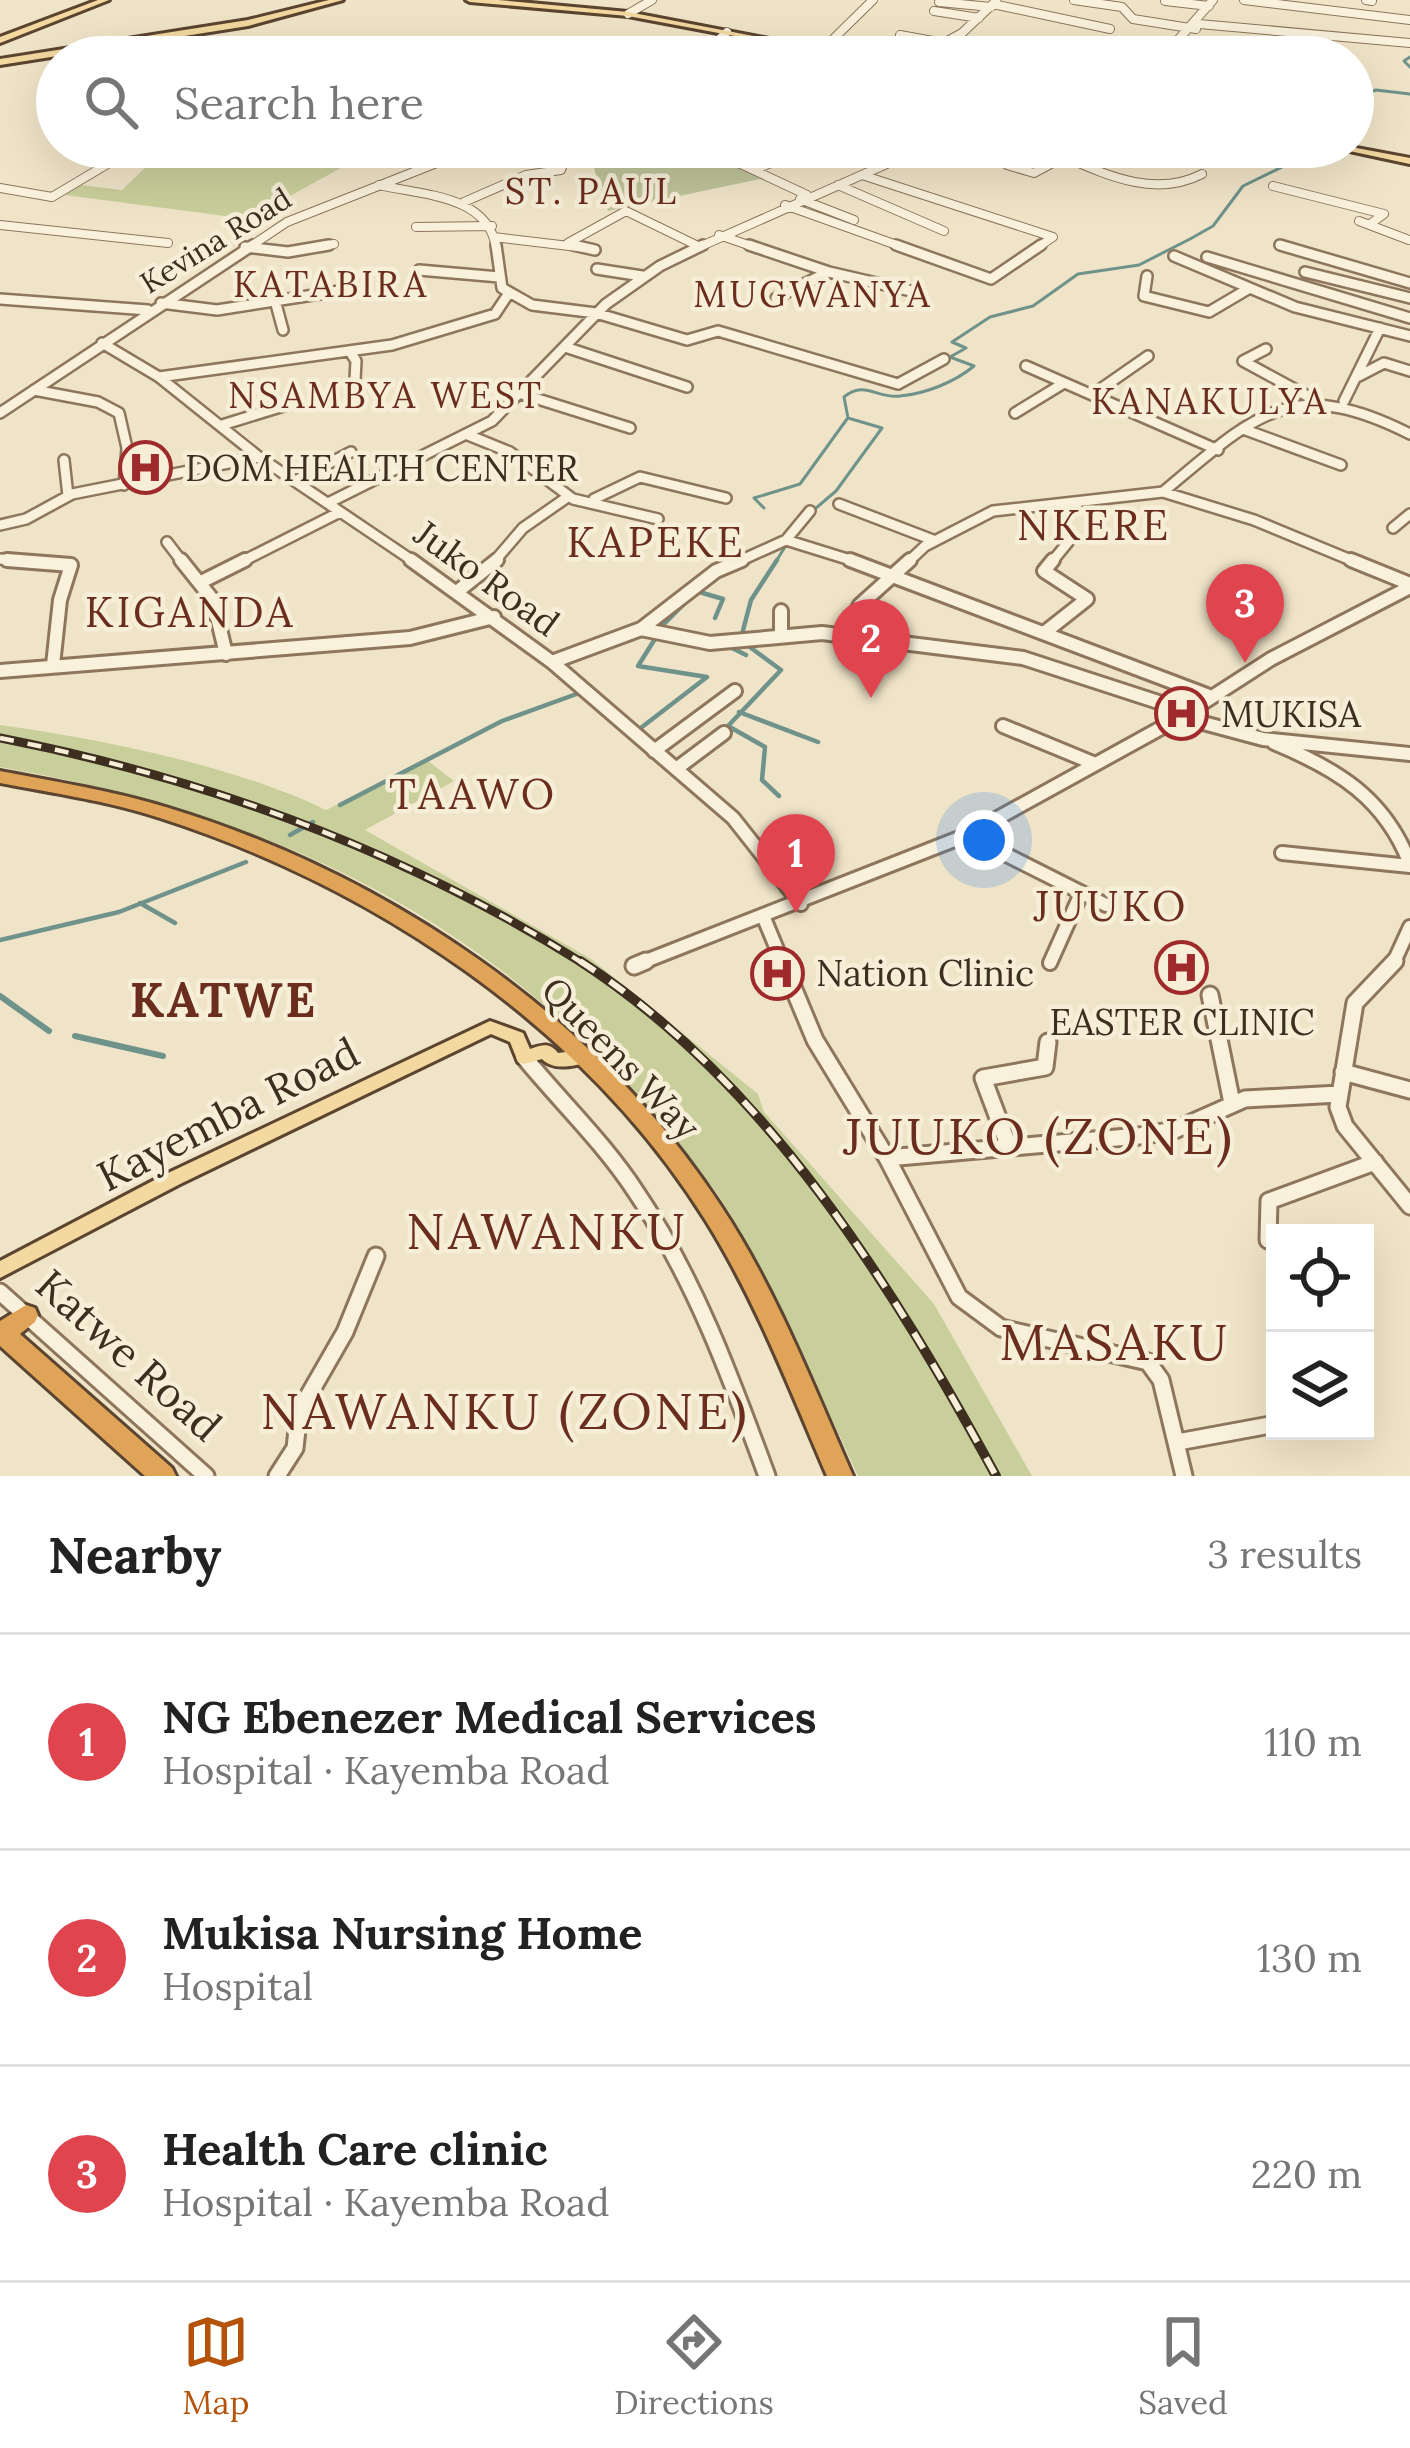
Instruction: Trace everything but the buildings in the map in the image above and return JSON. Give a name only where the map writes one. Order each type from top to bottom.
[{"type":"highway","name":"Queens Way","points":[[0,777],[165,812],[246,841],[507,988],[583,1057],[667,1149],[712,1211],[763,1302],[840,1476]]},
{"type":"highway","points":[[1,1332],[26,1315]]},
{"type":"highway","name":"Katwe Road","points":[[1,1332],[163,1476]]},
{"type":"main road","points":[[3,40],[105,0]]},
{"type":"main road","points":[[165,36],[248,23],[339,0]]},
{"type":"main road","points":[[470,0],[628,14],[748,36]]},
{"type":"main road","points":[[0,62],[36,56]]},
{"type":"main road","points":[[1374,154],[1410,161]]},
{"type":"main road","name":"Kayemba Road","points":[[0,1270],[173,1179],[490,1027],[517,1038],[524,1057]]},
{"type":"main road","points":[[524,1057],[546,1051],[554,1060],[583,1057]]},
{"type":"street","points":[[628,14],[652,0]]},
{"type":"street","points":[[836,36],[873,0]]},
{"type":"street","points":[[1074,0],[1122,7],[1133,19],[1317,36]]},
{"type":"street","points":[[1244,0],[1410,20]]},
{"type":"street","points":[[1165,1],[1211,3],[1197,27],[1183,36]]},
{"type":"street","points":[[939,2],[994,4],[1110,29]]},
{"type":"street","points":[[956,36],[994,4]]},
{"type":"street","points":[[934,11],[980,18]]},
{"type":"street","points":[[720,36],[727,32]]},
{"type":"street","points":[[900,35],[906,36]]},
{"type":"street","points":[[1374,40],[1410,43]]},
{"type":"street","points":[[0,188],[58,195],[102,168]]},
{"type":"street","name":"Kevina Road","points":[[0,412],[244,247],[310,211],[423,168]]},
{"type":"street","points":[[463,202],[526,175],[562,168]]},
{"type":"street","points":[[750,168],[854,220]]},
{"type":"street","points":[[754,170],[759,168]]},
{"type":"street","points":[[328,503],[469,435],[522,394],[596,314],[643,277],[719,235],[881,168]]},
{"type":"street","points":[[1100,168],[1160,188],[1186,185],[1202,174]]},
{"type":"street","points":[[785,205],[991,279],[1053,238],[864,176]]},
{"type":"street","points":[[379,185],[476,208],[493,232],[499,277],[509,293],[532,305],[596,314],[688,340],[718,331],[898,384],[944,359]]},
{"type":"street","points":[[837,185],[944,231]]},
{"type":"street","points":[[1273,185],[1384,214],[1365,222],[1409,240],[1410,255]]},
{"type":"street","points":[[1327,193],[1356,198],[1352,207]]},
{"type":"street","points":[[568,243],[598,221],[626,211],[698,246]]},
{"type":"street","points":[[0,225],[167,243]]},
{"type":"street","points":[[416,227],[493,232],[596,250]]},
{"type":"street","points":[[719,235],[829,272],[920,293]]},
{"type":"street","points":[[244,247],[288,252],[334,244]]},
{"type":"street","points":[[1280,245],[1410,283]]},
{"type":"street","points":[[1174,256],[1248,290],[1410,336]]},
{"type":"street","points":[[1207,257],[1410,318]]},
{"type":"street","points":[[597,269],[643,277]]},
{"type":"street","points":[[419,270],[499,277]]},
{"type":"street","points":[[776,298],[829,272]]},
{"type":"street","points":[[1305,272],[1410,298]]},
{"type":"street","points":[[1147,276],[1144,296],[1209,312],[1248,290]]},
{"type":"street","points":[[159,303],[217,310],[352,289]]},
{"type":"street","points":[[159,377],[351,353],[486,318],[499,310],[509,293]]},
{"type":"street","points":[[0,298],[148,310]]},
{"type":"street","points":[[277,304],[283,330]]},
{"type":"street","points":[[1344,401],[1359,376],[1361,349],[1380,328]]},
{"type":"street","name":"Juko Road","points":[[102,343],[159,377],[259,457],[458,591],[552,662],[755,840],[800,904]]},
{"type":"street","points":[[565,347],[687,387]]},
{"type":"street","points":[[1266,349],[1243,361],[1312,399]]},
{"type":"street","points":[[351,353],[356,361],[354,398]]},
{"type":"street","points":[[1092,395],[1148,356]]},
{"type":"street","points":[[1359,376],[1384,363],[1410,371]]},
{"type":"street","points":[[1027,366],[1218,450]]},
{"type":"street","points":[[1015,413],[1064,382]]},
{"type":"street","points":[[34,390],[98,402],[119,413],[127,448],[124,485]]},
{"type":"street","points":[[522,394],[630,428]]},
{"type":"street","points":[[1163,492],[1262,415],[1312,399],[1344,401],[1410,434]]},
{"type":"street","points":[[222,425],[287,405]]},
{"type":"street","points":[[1244,429],[1341,465]]},
{"type":"street","points":[[469,435],[510,452],[568,496],[658,519]]},
{"type":"street","points":[[296,482],[351,452]]},
{"type":"street","points":[[0,525],[26,519],[68,496],[259,457]]},
{"type":"street","points":[[64,460],[68,496]]},
{"type":"street","points":[[592,500],[640,477],[726,498]]},
{"type":"street","points":[[844,636],[860,605],[933,540],[1007,507],[1163,492],[1254,520],[1409,587]]},
{"type":"street","points":[[458,591],[498,559],[523,528],[568,496]]},
{"type":"street","points":[[839,504],[933,540]]},
{"type":"street","points":[[552,662],[641,628],[716,571],[786,540],[810,511]]},
{"type":"street","points":[[201,582],[340,512]]},
{"type":"street","points":[[1393,529],[1410,514]]},
{"type":"street","points":[[786,540],[1212,697]]},
{"type":"street","points":[[167,542],[218,611],[226,654]]},
{"type":"street","points":[[1044,633],[1087,598],[1044,571],[1069,542]]},
{"type":"street","points":[[0,559],[71,566],[60,600],[53,665]]},
{"type":"street","points":[[634,966],[967,835],[1185,714],[1271,659],[1409,587]]},
{"type":"street","points":[[781,610],[781,633]]},
{"type":"street","points":[[0,671],[410,638],[494,617]]},
{"type":"street","points":[[641,628],[710,643],[781,633],[844,636],[1023,658],[1262,739],[1346,777],[1390,813],[1410,865],[1282,854]]},
{"type":"street","points":[[654,752],[735,692]]},
{"type":"street","points":[[1003,726],[1093,763]]},
{"type":"street","points":[[676,769],[724,733]]},
{"type":"street","points":[[1262,739],[1410,754]]},
{"type":"street","points":[[967,835],[1080,896],[1106,905]]},
{"type":"street","points":[[1050,963],[1080,896]]},
{"type":"street","points":[[764,918],[815,1040],[887,1158],[958,1298],[1000,1328],[1148,1362],[1161,1380],[1184,1476]]},
{"type":"street","points":[[1410,927],[1390,972],[1355,1003],[1339,1094],[1345,1126],[1410,1206]]},
{"type":"street","points":[[1210,994],[1214,1033],[1232,1103]]},
{"type":"street","points":[[1009,1147],[983,1078],[1045,1067],[1048,1042]]},
{"type":"street","points":[[524,1057],[636,1191],[688,1280],[767,1476]]},
{"type":"street","points":[[1343,1072],[1410,1090]]},
{"type":"street","points":[[887,1158],[1175,1130],[1232,1103],[1265,1096],[1339,1094]]},
{"type":"street","points":[[1268,1224],[1269,1201],[1375,1162]]},
{"type":"street","points":[[277,1476],[295,1448],[299,1412],[345,1332],[376,1256]]},
{"type":"street","name":"Katwe Road","points":[[0,1292],[206,1476]]},
{"type":"street","points":[[1178,1442],[1266,1426]]},
{"type":"green space","points":[[145,168],[341,168],[248,219],[65,195],[81,185],[122,190]]},
{"type":"green space","points":[[594,168],[738,168],[760,179],[608,211]]},
{"type":"green space","points":[[0,725],[167,756],[251,780],[326,810],[428,761],[454,781],[365,830],[591,959],[758,1094],[764,1112],[934,1304],[1032,1476],[858,1476],[787,1321],[729,1212],[667,1130],[573,1031],[503,971],[428,920],[350,876],[269,840],[183,810],[0,767]]},
{"type":"waterway","points":[[1410,57],[1404,61],[1410,67]]},
{"type":"waterway","points":[[1374,91],[1410,94]]},
{"type":"waterway","points":[[809,514],[836,491],[882,428],[848,418],[844,397],[858,390],[910,395],[949,382],[974,366],[950,357],[966,348],[952,342],[990,317],[1033,306],[1078,274],[1139,265],[1190,239],[1213,226],[1243,186],[1280,168]]},
{"type":"waterway","points":[[764,508],[754,498],[800,484],[847,419]]},
{"type":"waterway","points":[[775,563],[788,542]]},
{"type":"waterway","points":[[741,638],[751,600],[777,560]]},
{"type":"waterway","points":[[696,591],[723,599],[715,618]]},
{"type":"waterway","points":[[659,629],[689,599]]},
{"type":"waterway","points":[[642,727],[707,677],[638,666],[658,634]]},
{"type":"waterway","points":[[726,645],[746,655]]},
{"type":"waterway","points":[[741,713],[781,670],[747,645]]},
{"type":"waterway","points":[[340,805],[502,721],[582,692]]},
{"type":"waterway","points":[[741,713],[818,742]]},
{"type":"waterway","points":[[741,713],[728,726],[765,747],[762,780],[779,796]]},
{"type":"waterway","points":[[290,835],[313,822]]},
{"type":"waterway","points":[[141,903],[246,862]]},
{"type":"waterway","points":[[0,940],[141,903]]},
{"type":"waterway","points":[[141,903],[175,923]]},
{"type":"waterway","points":[[0,996],[49,1031]]},
{"type":"waterway","points":[[75,1036],[163,1056]]},
{"type":"railway","points":[[0,738],[154,775],[302,824],[446,886],[584,964]]},
{"type":"railway","points":[[580,961],[647,1010],[709,1066],[819,1192],[913,1332],[996,1476]]},
{"type":"place","name":"DOM HEALTH CENTER","points":[[146,468]]},
{"type":"place","name":"Health Care clinic","points":[[1245,663]]},
{"type":"place","name":"Mukisa Nursing Home","points":[[871,698]]},
{"type":"place","name":"MUKISA","points":[[1182,714]]},
{"type":"place","name":"NG Ebenezer Medical Services","points":[[796,913]]},
{"type":"place","name":"EASTER CLINIC","points":[[1182,967]]},
{"type":"place","name":"Nation Clinic","points":[[777,973]]},
{"type":"district","name":"ST. PAUL","points":[[592,191]]},
{"type":"district","name":"KATABIRA","points":[[331,284]]},
{"type":"district","name":"MUGWANYA","points":[[813,294]]},
{"type":"district","name":"NSAMBYA WEST","points":[[386,395]]},
{"type":"district","name":"KANAKULYA","points":[[1210,401]]},
{"type":"district","name":"NKERE","points":[[1094,525]]},
{"type":"district","name":"KAPEKE","points":[[656,542]]},
{"type":"district","name":"KIGANDA","points":[[190,612]]},
{"type":"district","name":"TAAWO","points":[[473,794]]},
{"type":"district","name":"JUUKO","points":[[1111,906]]},
{"type":"district","name":"KATWE","points":[[224,1000]]},
{"type":"district","name":"JUUKO (ZONE)","points":[[1039,1136]]},
{"type":"district","name":"NAWANKU","points":[[547,1231]]},
{"type":"district","name":"MASAKU","points":[[1115,1342]]},
{"type":"district","name":"NAWANKU (ZONE)","points":[[505,1411]]}]
